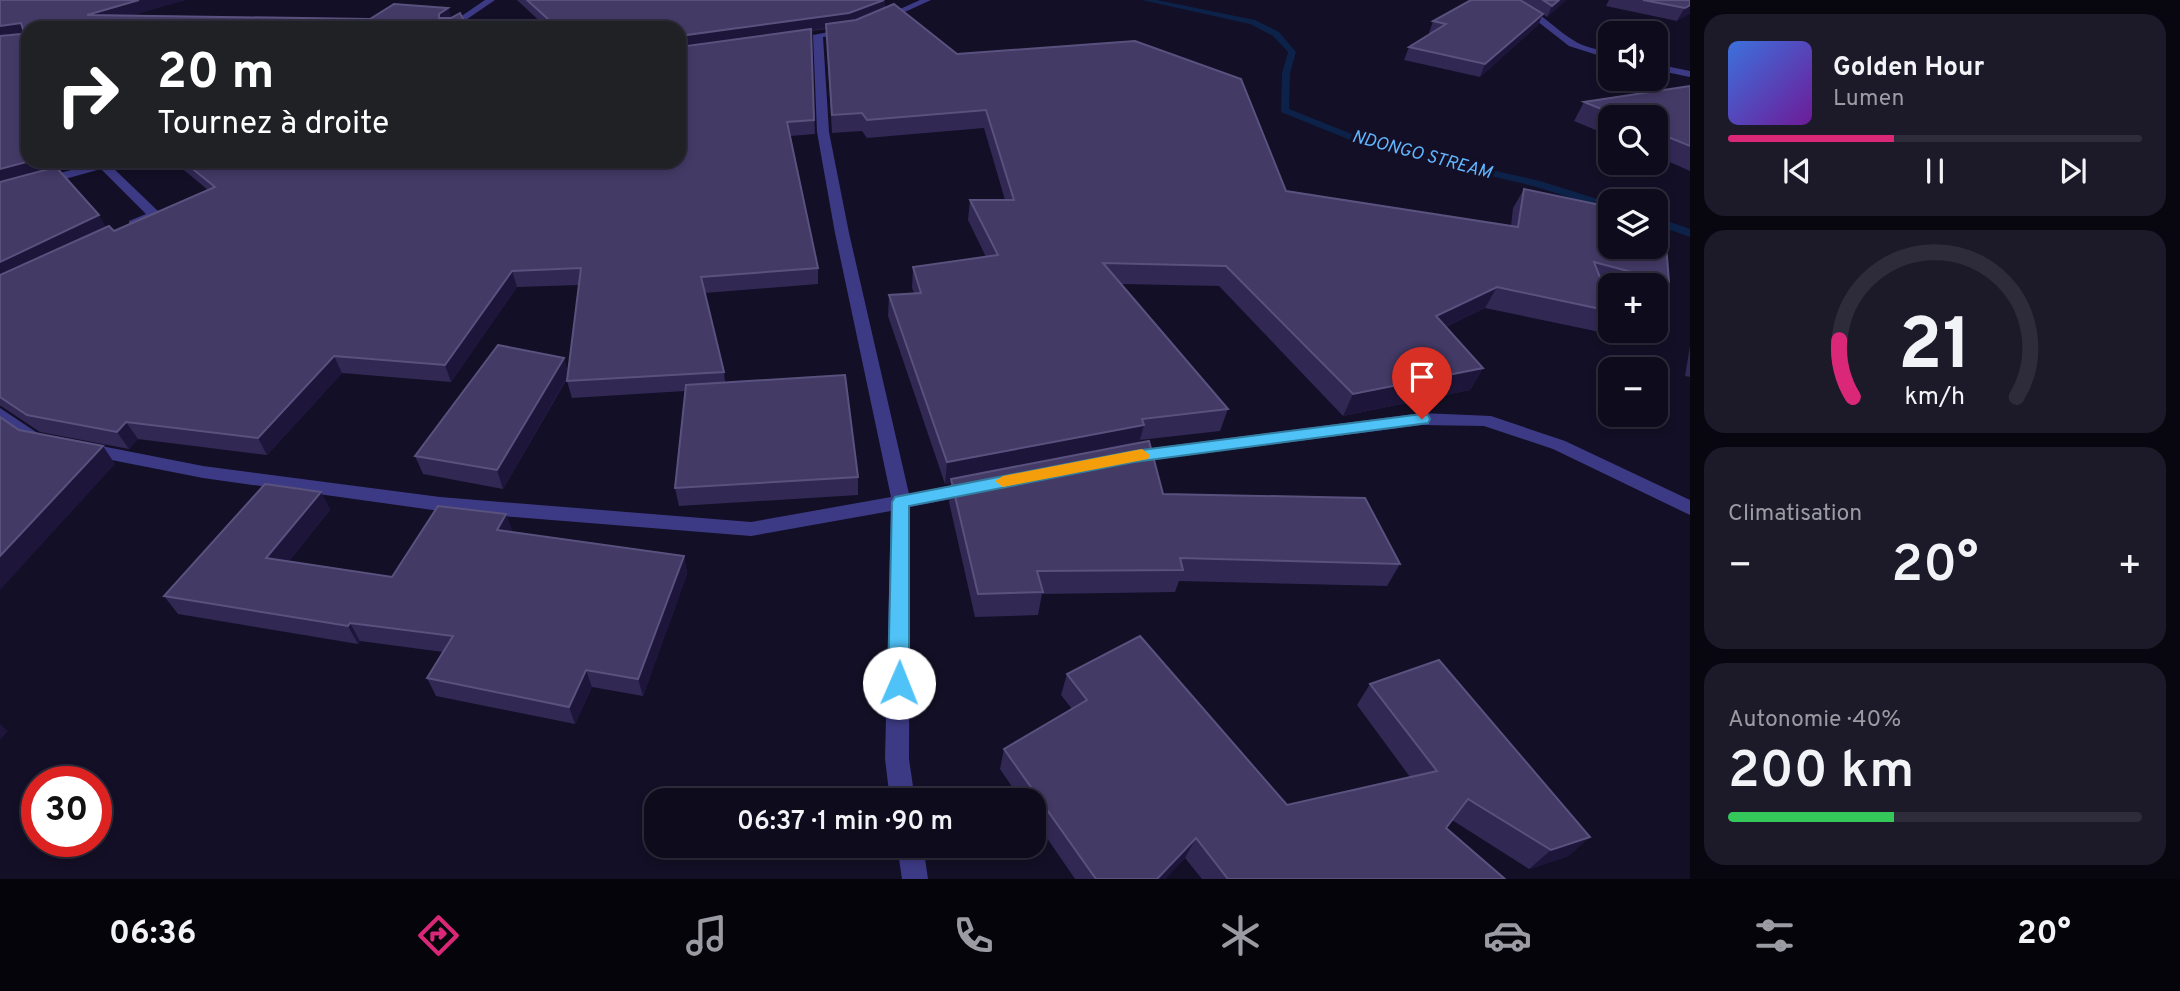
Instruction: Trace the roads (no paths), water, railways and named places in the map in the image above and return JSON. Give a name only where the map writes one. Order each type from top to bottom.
[{"type":"street","points":[[459,21],[491,0]]},
{"type":"street","points":[[901,788],[897,758],[901,502],[842,233],[823,132],[811,36],[852,31],[927,0]]},
{"type":"street","points":[[1506,0],[1531,12],[1572,44],[1598,53]]},
{"type":"street","points":[[1668,69],[1690,74]]},
{"type":"street","points":[[0,193],[96,168]]},
{"type":"street","points":[[106,168],[154,215],[124,229]]},
{"type":"street","points":[[0,414],[34,439],[203,472],[440,504],[751,528],[987,485]]},
{"type":"street","points":[[1107,461],[1422,419],[1485,420],[1559,445],[1690,508]]},
{"type":"street","points":[[912,858],[915,879]]},
{"type":"waterway","name":"NDONGO STREAM","points":[[1146,0],[1252,22],[1276,34],[1292,52],[1286,73],[1284,110],[1374,146],[1536,183],[1598,203]]},
{"type":"waterway","name":"NDONGO STREAM","points":[[1668,225],[1690,233]]}]
